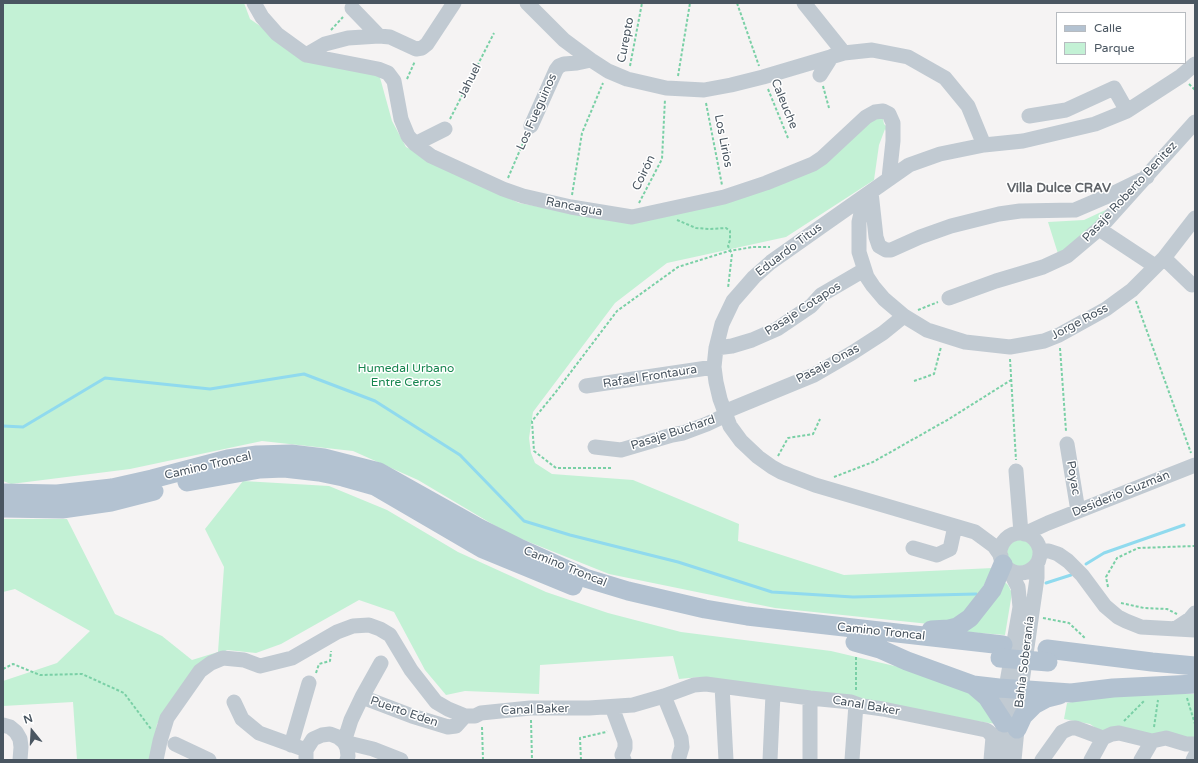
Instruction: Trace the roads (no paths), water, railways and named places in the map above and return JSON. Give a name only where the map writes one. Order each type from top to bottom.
[{"type":"main road","name":"Camino Troncal","points":[[3,493],[57,494],[105,489],[152,479],[228,459],[257,455],[291,454],[324,458],[379,472],[478,528],[556,566],[586,578],[628,591],[705,609],[747,616],[822,625],[1195,677]]},
{"type":"main road","name":"Camino Troncal","points":[[3,508],[62,509],[111,502],[194,481],[260,469],[284,468],[319,472],[375,486],[483,549],[586,592],[649,609],[733,626],[856,642],[1001,651]]},
{"type":"main road","points":[[822,625],[874,625],[936,630],[957,627],[975,613],[992,590],[1004,563]]},
{"type":"main road","points":[[856,642],[880,649],[907,661],[973,685],[1071,693]]},
{"type":"main road","name":"Camino Troncal","points":[[1048,656],[1195,666]]},
{"type":"main road","points":[[973,685],[987,697],[1010,726],[1020,722],[1028,710],[1040,701],[1054,695],[1113,688],[1191,690]]},
{"type":"street","name":"Rancagua","points":[[254,3],[262,17],[277,34],[306,55],[378,69],[388,74],[394,81],[401,119],[408,136],[415,144],[431,156],[503,189],[523,196],[571,207],[632,217],[724,197],[766,184],[813,164],[822,158],[866,117],[876,112],[884,111],[889,114],[892,124],[893,141],[889,178]]},
{"type":"street","points":[[306,55],[325,44],[348,38],[379,36],[390,37],[416,48],[422,48],[427,44],[454,3]]},
{"type":"street","points":[[527,3],[564,40],[608,71],[627,79],[671,88],[704,90],[731,85],[763,77],[838,54],[872,50],[908,57],[945,78],[968,106],[984,145]]},
{"type":"street","points":[[804,3],[838,54]]},
{"type":"street","points":[[352,8],[379,36]]},
{"type":"street","points":[[820,75],[838,54]]},
{"type":"street","name":"Los Fueguinos","points":[[531,126],[556,70],[564,64],[591,60]]},
{"type":"street","name":"Eduardo Titus","points":[[1193,621],[1175,629],[1141,627],[1130,623],[1111,612],[1104,597],[1068,561],[1058,554],[998,533],[975,532],[815,485],[772,467],[758,457],[741,441],[730,426],[716,382],[714,367],[716,348],[722,324],[733,301],[754,277],[793,247],[909,165],[940,154],[984,145],[1023,141],[1095,124],[1127,112],[1181,76],[1195,64]]},
{"type":"street","points":[[1029,116],[1066,110],[1114,88],[1127,112]]},
{"type":"street","name":"Pasaje Roberto Benitez","points":[[949,298],[996,281],[1043,267],[1067,256],[1099,229],[1195,122]]},
{"type":"street","points":[[415,144],[445,129]]},
{"type":"street","points":[[868,194],[876,237],[880,246],[886,250],[891,250],[920,237],[951,226],[999,214],[1020,211],[1074,210],[1147,177]]},
{"type":"street","name":"Jorge Ross","points":[[868,194],[859,222],[859,252],[864,270],[872,286],[884,300],[904,316],[926,330],[965,342],[1010,347],[1044,341],[1077,326],[1106,309],[1132,290],[1160,262],[1194,222]]},
{"type":"street","points":[[1099,229],[1160,262],[1192,285]]},
{"type":"street","name":"Pasaje Cotapos","points":[[716,348],[732,346],[752,340],[777,329],[811,306],[822,295],[864,270]]},
{"type":"street","name":"Pasaje Onas","points":[[725,414],[814,375],[852,353],[904,316]]},
{"type":"street","name":"Rafael Frontaura","points":[[586,386],[714,367]]},
{"type":"street","name":"Pasaje Buchard","points":[[595,447],[621,450],[707,424],[725,414]]},
{"type":"street","name":"Poyac","points":[[1067,444],[1078,511]]},
{"type":"street","name":"Desiderio Guzmán","points":[[1028,543],[1048,523],[1194,461]]},
{"type":"street","name":"Bahía Soberanía","points":[[1014,688],[1037,578],[1028,543],[1016,471]]},
{"type":"street","points":[[913,548],[937,555],[950,549],[955,526]]},
{"type":"street","name":"Eduardo Titus","points":[[975,532],[994,546],[1004,563]]},
{"type":"street","points":[[1005,540],[1028,543],[1031,570],[1024,573],[1016,573],[1004,563],[1001,548],[1005,540]]},
{"type":"street","name":"Bahía Soberanía","points":[[1000,760],[1010,726],[1020,607],[1018,587],[1004,563]]},
{"type":"street","points":[[156,760],[160,741],[168,718],[184,692],[200,671],[211,663],[222,658],[244,660],[260,666],[292,658],[324,639],[353,626],[370,625],[390,635],[411,670],[436,702],[465,716]]},
{"type":"street","points":[[344,742],[351,720],[381,663]]},
{"type":"street","points":[[290,745],[309,683]]},
{"type":"street","name":"Canal Baker","points":[[465,716],[475,716],[481,713],[530,708],[590,708],[612,710],[664,696],[694,685],[706,684],[773,694],[851,702],[986,730],[991,734],[993,740],[991,760]]},
{"type":"street","points":[[722,686],[726,760]]},
{"type":"street","points":[[770,760],[773,694]]},
{"type":"street","points":[[664,696],[681,738],[682,746],[679,760]]},
{"type":"street","name":"Puerto Eden","points":[[362,697],[448,728],[456,726],[462,722],[465,716]]},
{"type":"street","points":[[810,698],[810,760]]},
{"type":"street","points":[[234,702],[242,719],[260,733],[290,745],[306,755],[313,739],[322,734],[330,734],[338,737],[344,742],[347,748],[347,760]]},
{"type":"street","points":[[852,760],[856,704]]},
{"type":"street","points":[[612,710],[625,742],[625,748],[622,755],[624,760]]},
{"type":"street","points":[[3,725],[10,727],[20,738],[20,760]]},
{"type":"street","name":"Bahía Soberanía","points":[[1010,726],[1014,760]]},
{"type":"street","points":[[1042,760],[1062,732],[1066,730],[1076,728],[1103,738]]},
{"type":"street","points":[[1091,760],[1103,738],[1112,734],[1119,733],[1152,741],[1166,738],[1186,744],[1195,744]]},
{"type":"street","points":[[1141,760],[1152,741]]},
{"type":"street","points":[[344,742],[373,749],[401,760]]},
{"type":"street","points":[[175,744],[209,760]]},
{"type":"street","points":[[1193,760],[1195,756]]},
{"type":"waterway","points":[[3,426],[23,427],[105,378],[210,389],[304,374],[375,401],[460,455],[524,521],[570,535],[678,562],[772,592],[853,597],[976,594]]},
{"type":"waterway","points":[[1086,564],[1104,553],[1184,525]]},
{"type":"waterway","points":[[1046,583],[1071,575]]},
{"type":"district","name":"Villa Dulce CRAV","points":[[1059,189]]},
{"type":"park label","name":"Humedal Urbano Entre Cerros","points":[[406,376]]}]
